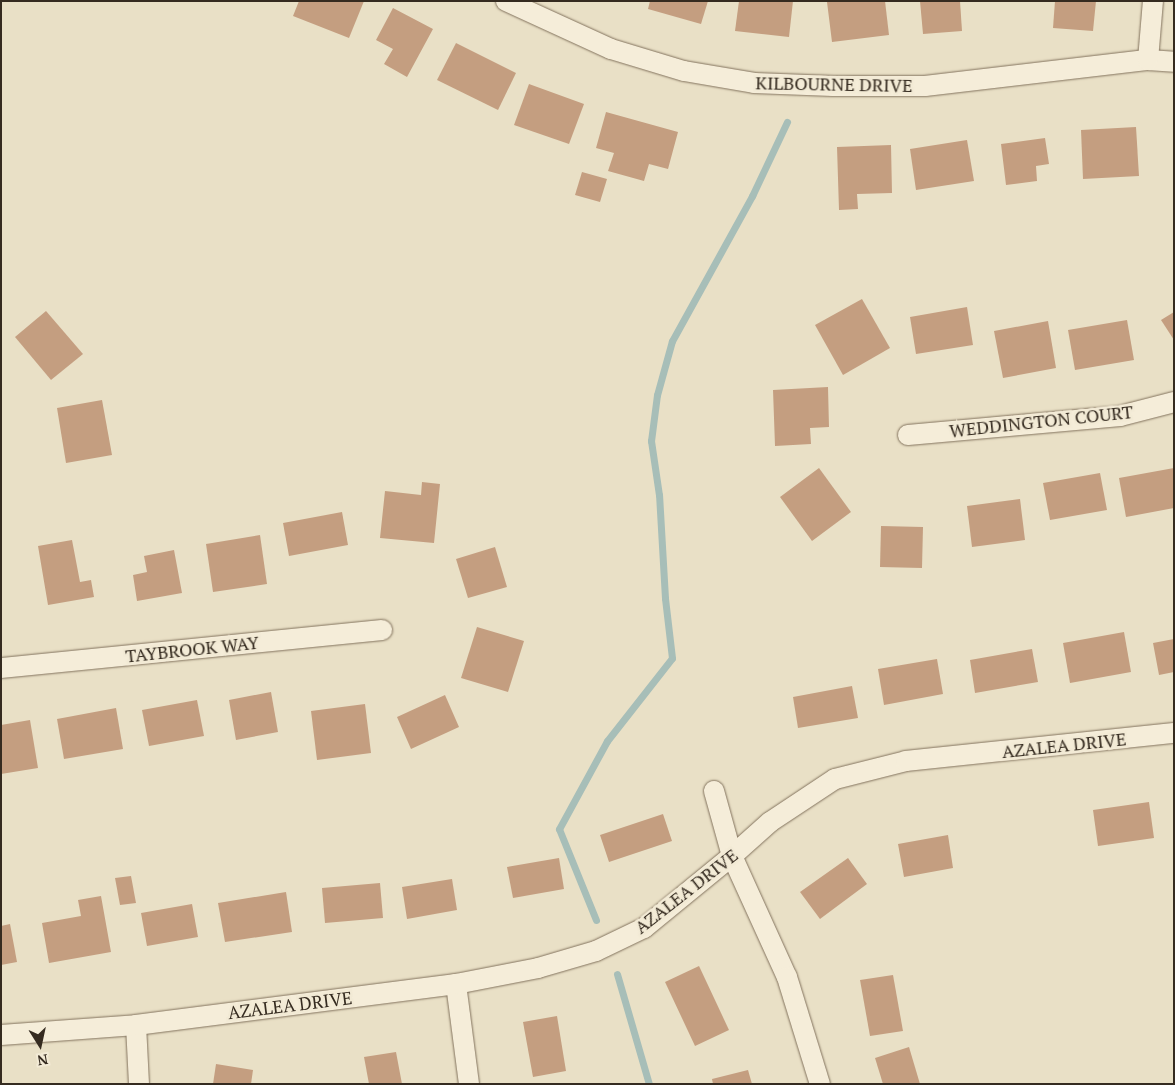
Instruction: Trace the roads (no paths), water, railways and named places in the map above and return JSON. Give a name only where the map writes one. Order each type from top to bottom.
[{"type":"street","name":"KILBOURNE DRIVE","points":[[506,1],[611,48],[684,71],[754,83],[833,86],[925,86],[1148,60],[1174,62]]},
{"type":"street","points":[[1148,60],[1153,1]]},
{"type":"street","name":"WEDDINGTON COURT","points":[[908,436],[1120,416],[1174,402]]},
{"type":"street","name":"TAYBROOK WAY","points":[[1,668],[382,630]]},
{"type":"street","name":"AZALEA DRIVE","points":[[1,1035],[136,1025],[456,984],[538,968],[604,947],[644,928],[732,856],[770,822],[835,778],[906,761],[1174,733]]},
{"type":"street","points":[[714,791],[732,856],[787,977],[820,1084]]},
{"type":"street","points":[[456,984],[469,1084]]},
{"type":"street","points":[[136,1025],[139,1084]]},
{"type":"waterway","points":[[596,920],[559,829],[607,741],[672,658],[665,598],[659,495],[651,441],[657,395],[672,341],[752,196],[787,122]]},
{"type":"waterway","points":[[617,974],[649,1084]]}]
